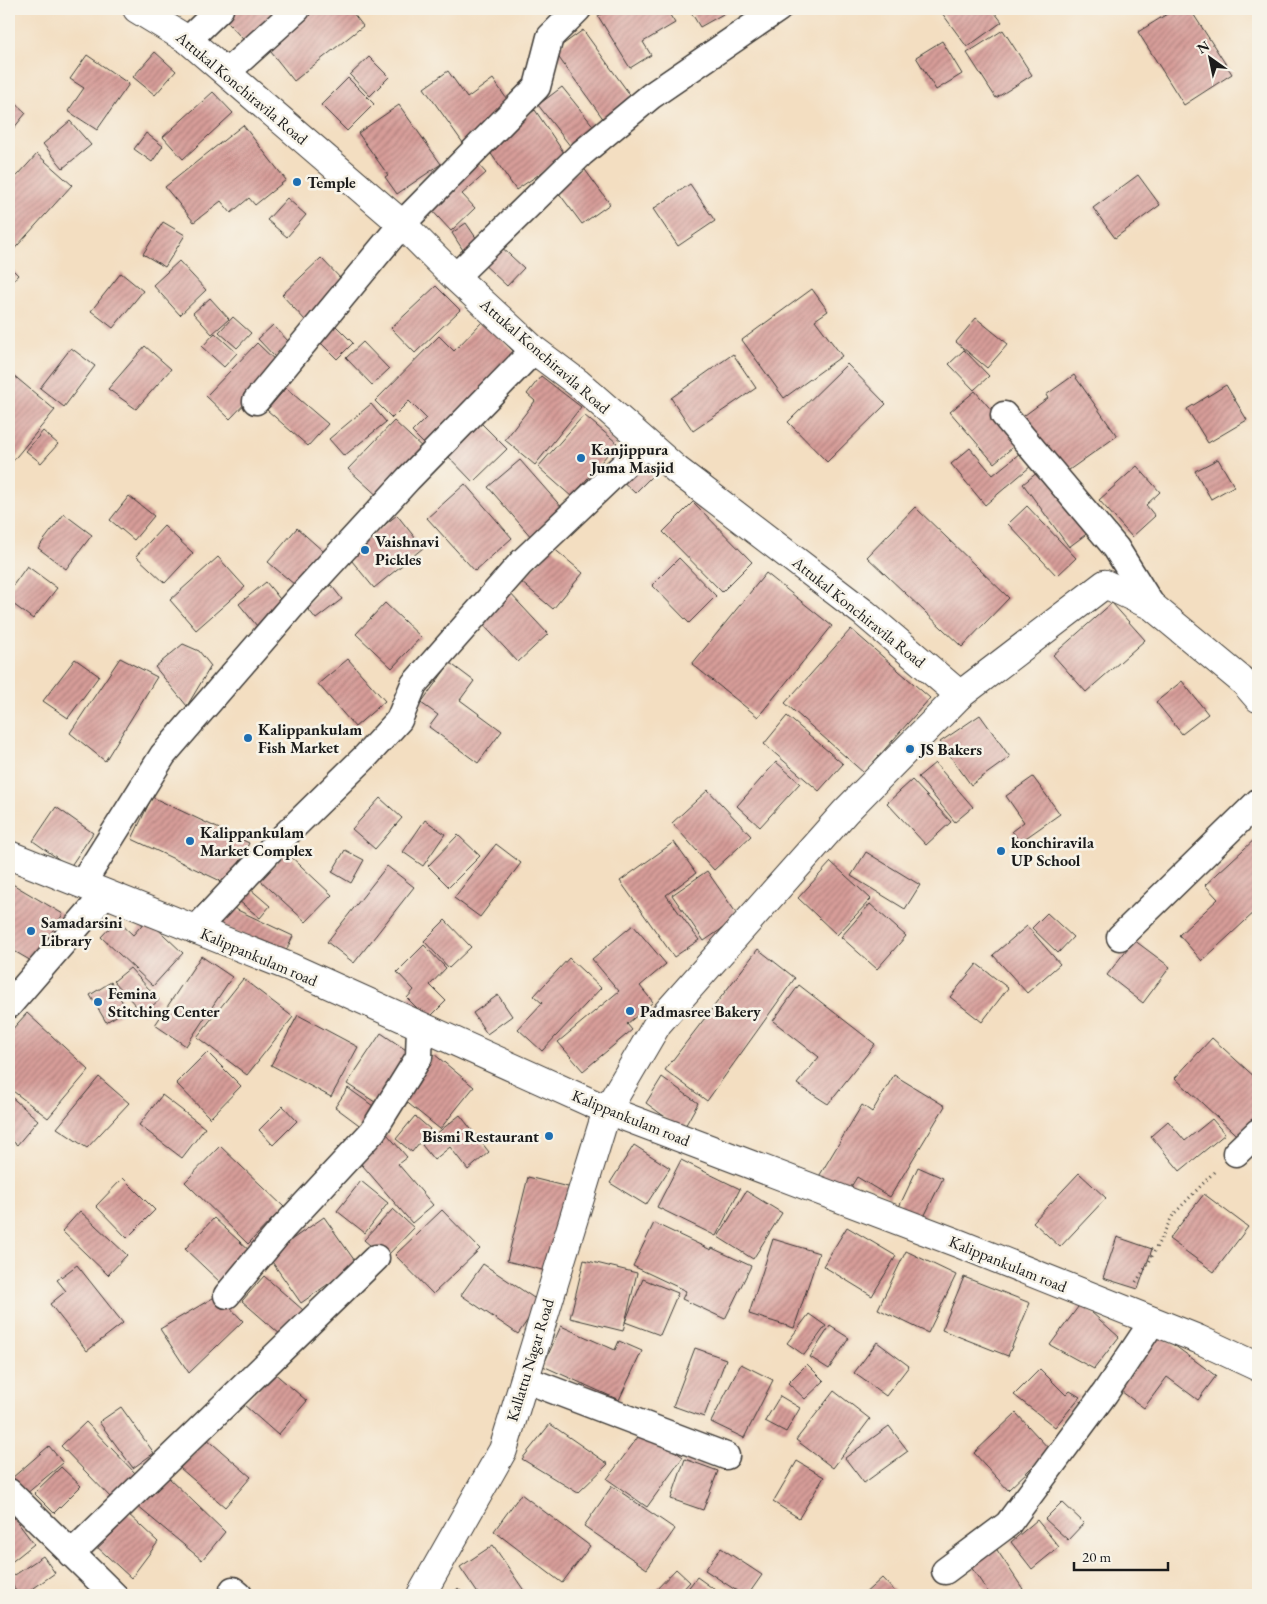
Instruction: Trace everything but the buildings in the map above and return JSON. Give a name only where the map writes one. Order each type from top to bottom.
[{"type":"street","name":"Attukal Konchiravila Road","points":[[137,9],[188,40],[227,72],[402,224],[455,277],[534,350],[578,383],[646,444],[864,613],[960,695]]},
{"type":"street","points":[[188,40],[220,9]]},
{"type":"street","points":[[227,72],[297,9]]},
{"type":"street","points":[[256,401],[402,224],[537,87],[550,37],[578,9]]},
{"type":"street","points":[[455,277],[589,148],[652,96],[769,11]]},
{"type":"street","points":[[9,1005],[93,889],[163,755],[298,599],[408,479],[534,350]]},
{"type":"street","points":[[1004,415],[1116,548],[1152,606],[1254,685]]},
{"type":"street","points":[[196,930],[274,846],[366,756],[399,720],[414,684],[521,563],[646,444]]},
{"type":"street","name":"Kallattu Nagar Road","points":[[422,1595],[503,1450],[606,1110],[658,1023],[845,812],[960,695],[1105,584],[1152,606]]},
{"type":"street","points":[[1120,937],[1258,802]]},
{"type":"street","name":"Kalippankulam road","points":[[9,855],[290,967],[606,1110],[960,1244],[1153,1321],[1258,1368]]},
{"type":"street","points":[[227,1295],[283,1228],[373,1131],[419,1056],[420,1027]]},
{"type":"street","points":[[1236,1154],[1258,1132]]},
{"type":"street","points":[[71,1554],[376,1258]]},
{"type":"street","points":[[945,1571],[1008,1524],[1105,1393],[1153,1321]]},
{"type":"street","points":[[524,1379],[726,1456]]},
{"type":"street","points":[[9,1492],[114,1595]]},
{"type":"path","points":[[1116,1307],[1148,1264],[1173,1215],[1206,1179],[1236,1154]]},
{"type":"place","name":"Temple","points":[[297,182]]},
{"type":"place","name":"Kanjippura Juma Masjid","points":[[581,458]]},
{"type":"place","name":"Vaishnavi Pickles","points":[[365,550]]},
{"type":"place","name":"Kalippankulam Fish Market","points":[[248,738]]},
{"type":"place","name":"JS Bakers","points":[[910,749]]},
{"type":"place","name":"Kalippankulam Market Complex","points":[[190,841]]},
{"type":"place","name":"konchiravila UP School","points":[[1001,851]]},
{"type":"place","name":"Samadarsini Library","points":[[31,931]]},
{"type":"place","name":"Femina Stitching Center","points":[[98,1002]]},
{"type":"place","name":"Padmasree Bakery","points":[[630,1011]]},
{"type":"place","name":"Bismi Restaurant","points":[[549,1136]]}]
